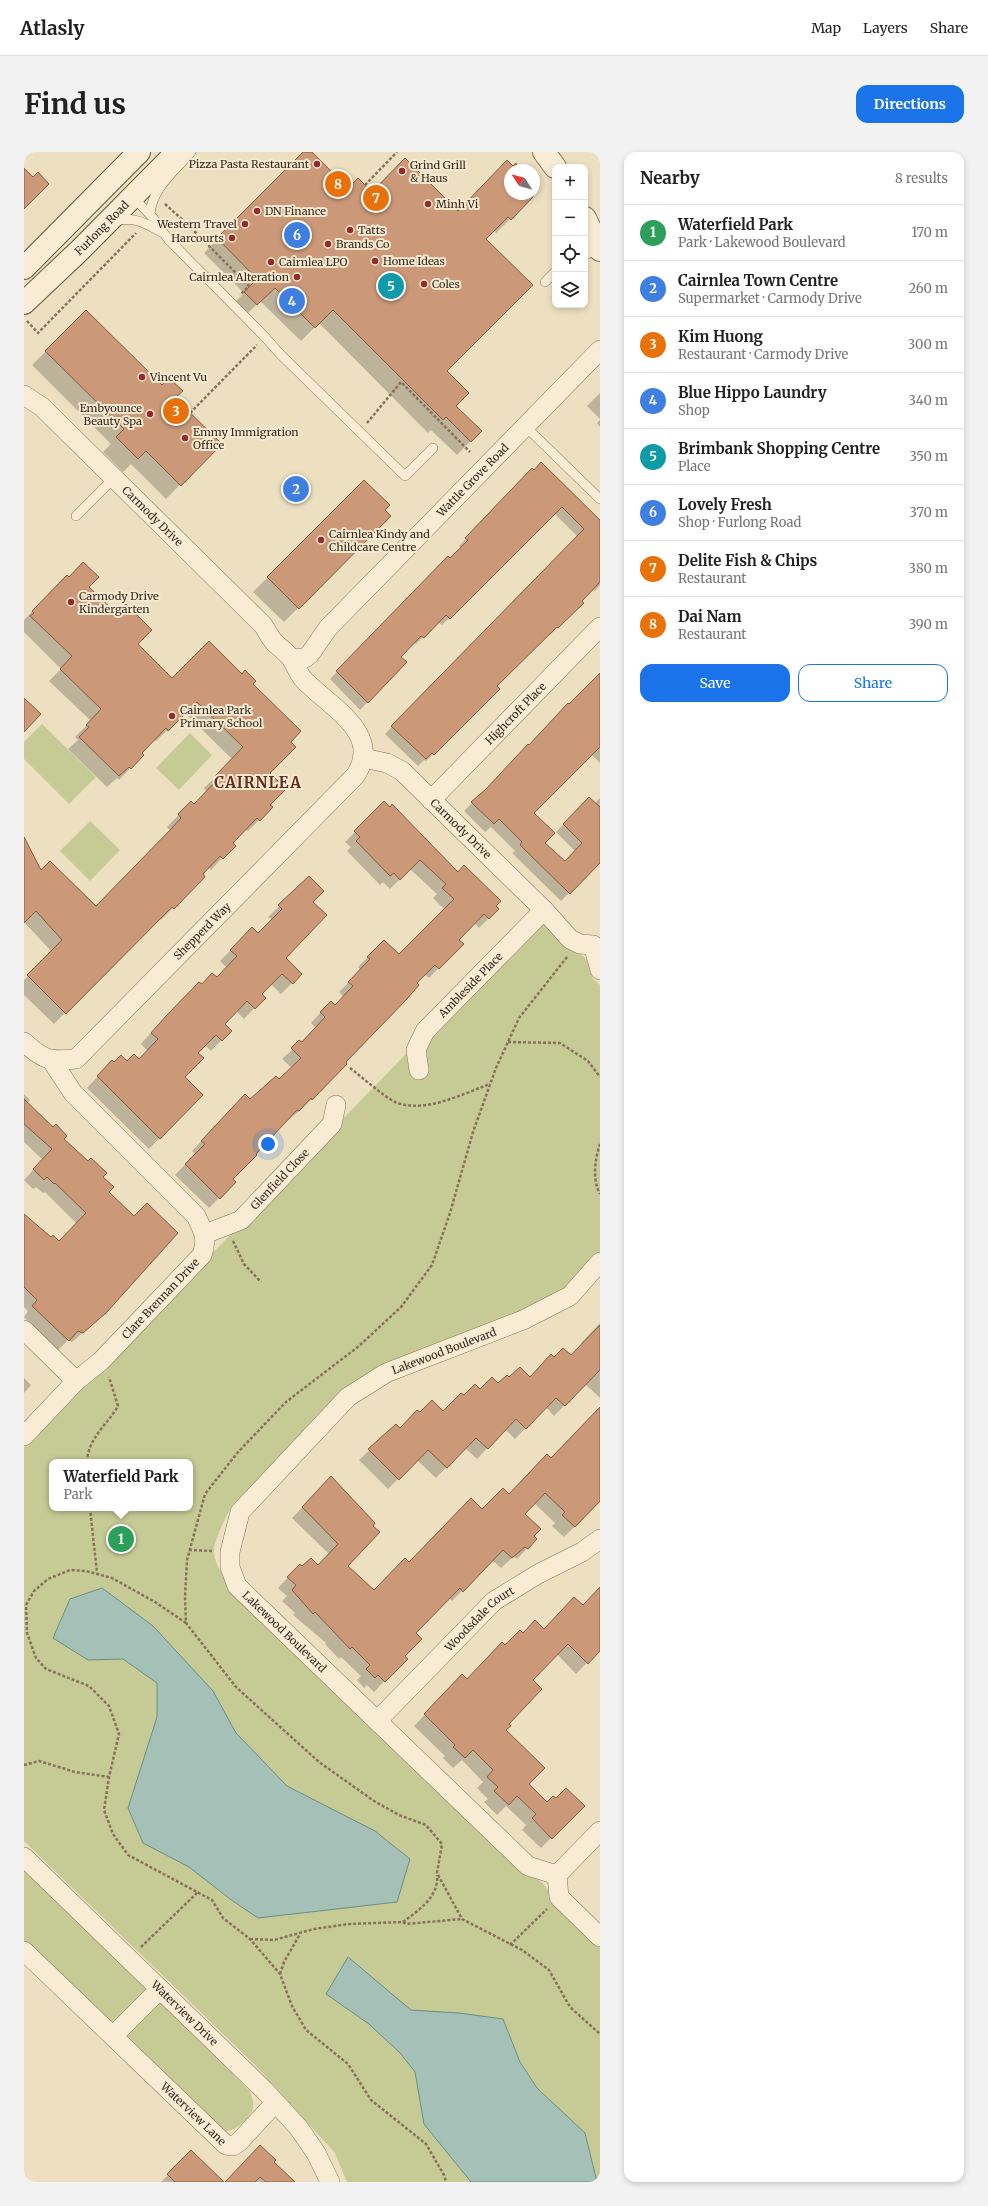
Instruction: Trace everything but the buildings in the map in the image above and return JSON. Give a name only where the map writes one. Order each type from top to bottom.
[{"type":"main road","points":[[24,268],[139,152]]},
{"type":"main road","name":"Furlong Road","points":[[24,303],[178,152]]},
{"type":"main road","points":[[544,152],[553,164]]},
{"type":"main road","points":[[560,152],[564,164]]},
{"type":"main road","points":[[96,195],[108,190],[118,189],[133,197]]},
{"type":"main road","points":[[588,228],[595,251]]},
{"type":"street","name":"Wattle Grove Road","points":[[298,655],[328,628],[600,350]]},
{"type":"street","name":"Carmody Drive","points":[[24,383],[42,408]]},
{"type":"street","name":"Carmody Drive","points":[[24,395],[42,408],[263,625],[295,643],[298,655],[320,692],[354,726],[364,748],[363,758],[387,763],[402,771],[544,910],[570,939],[591,943]]},
{"type":"street","name":"Highcroft Place","points":[[431,800],[600,627]]},
{"type":"street","name":"Shepperd Way","points":[[52,1061],[76,1059],[355,776],[361,768],[363,758]]},
{"type":"street","name":"Ambleside Place","points":[[419,1070],[416,1050],[425,1031],[544,910]]},
{"type":"street","points":[[591,943],[600,970]]},
{"type":"street","points":[[24,1042],[32,1050],[52,1061],[73,1093],[196,1216],[205,1234]]},
{"type":"street","name":"Glenfield Close","points":[[205,1234],[241,1220],[332,1124],[336,1105]]},
{"type":"street","name":"Clare Brennan Drive","points":[[24,1436],[76,1381],[101,1361],[202,1255],[206,1244],[205,1234]]},
{"type":"street","name":"Lakewood Boulevard","points":[[557,1875],[528,1866],[237,1586],[230,1567],[230,1552],[240,1512],[348,1397],[386,1373],[523,1320],[570,1296],[600,1262]]},
{"type":"street","points":[[24,1330],[76,1381]]},
{"type":"street","name":"Woodsdale Court","points":[[377,1721],[494,1601],[538,1574],[582,1552],[600,1539]]},
{"type":"street","points":[[600,1831],[557,1875],[559,1897],[600,1937]]},
{"type":"street","name":"Waterview Drive","points":[[24,1857],[160,1989],[275,2104],[303,2134],[316,2153],[330,2182]]},
{"type":"street","name":"Waterview Lane","points":[[24,1950],[226,2145],[232,2146],[239,2142],[275,2104]]},
{"type":"street","points":[[113,2036],[160,1989]]},
{"type":"lane","points":[[149,218],[150,206],[160,186],[191,152]]},
{"type":"lane","points":[[133,197],[162,232],[265,336],[279,353],[405,476],[433,448]]},
{"type":"lane","points":[[107,223],[133,218],[149,218]]},
{"type":"lane","points":[[545,282],[552,275]]},
{"type":"lane","points":[[526,427],[600,499]]},
{"type":"lane","points":[[76,516],[114,478]]},
{"type":"path","points":[[366,185],[397,152]]},
{"type":"path","points":[[24,318],[38,332],[149,218],[166,203],[249,286],[237,298]]},
{"type":"path","points":[[190,413],[265,336]]},
{"type":"path","points":[[359,431],[381,408],[401,382],[470,452]]},
{"type":"path","points":[[186,1623],[185,1597],[189,1550],[205,1494],[238,1452],[286,1402],[359,1346],[401,1307],[432,1265],[450,1213],[473,1132],[490,1084],[519,1018],[561,963],[591,943]]},
{"type":"path","points":[[508,1042],[560,1043],[588,1061],[600,1077]]},
{"type":"path","points":[[350,1068],[394,1102],[412,1105],[439,1102],[490,1084]]},
{"type":"path","points":[[600,1144],[596,1157],[596,1186],[600,1194]]},
{"type":"path","points":[[227,1226],[244,1264],[261,1282]]},
{"type":"path","points":[[88,1459],[97,1432],[112,1416],[118,1406],[111,1382],[101,1361]]},
{"type":"path","points":[[90,1511],[97,1573]]},
{"type":"path","points":[[189,1550],[230,1552]]},
{"type":"path","points":[[403,1922],[425,1905],[438,1885],[437,1873],[442,1844],[426,1825],[399,1815],[374,1801],[319,1762],[236,1687],[186,1623],[156,1602],[112,1578],[97,1573],[70,1570],[48,1579],[34,1591],[26,1605],[25,1632],[36,1658],[46,1669],[88,1686],[109,1706],[119,1734],[109,1777],[104,1810],[113,1834],[128,1854],[212,1900],[223,1918],[250,1939],[280,1974],[292,2006],[306,2030],[348,2064],[371,2100],[426,2144],[444,2175],[446,2182]]},
{"type":"path","points":[[24,1766],[39,1761],[75,1772],[109,1777]]},
{"type":"path","points":[[437,1873],[462,1919],[522,1950],[549,1970],[570,2007],[600,2034]]},
{"type":"path","points":[[129,1959],[198,1892]]},
{"type":"path","points":[[510,1945],[559,1897]]},
{"type":"path","points":[[250,1939],[274,1940],[314,1929],[348,1924],[403,1922],[406,1924],[462,1919]]},
{"type":"path","points":[[280,1974],[284,1962],[300,1933]]},
{"type":"green space","points":[[42,724],[96,777],[69,804],[24,759],[24,742]]},
{"type":"green space","points":[[190,733],[212,755],[179,790],[156,768]]},
{"type":"green space","points":[[90,821],[120,850],[90,881],[60,851]]},
{"type":"green space","points":[[540,916],[586,959],[593,979],[600,985],[600,1253],[568,1290],[341,1391],[231,1507],[218,1536],[214,1553],[218,1568],[231,1590],[511,1863],[543,1883],[558,1906],[600,1947],[600,2182],[347,2182],[335,2153],[256,2066],[24,1841],[24,1447]]},
{"type":"green space","points":[[24,1854],[250,2092],[253,2101],[253,2109],[239,2126],[226,2131],[222,2130],[24,1941]]},
{"type":"water","points":[[102,1588],[153,1626],[213,1691],[236,1733],[287,1786],[375,1831],[410,1859],[397,1902],[258,1918],[230,1899],[189,1867],[143,1843],[128,1808],[157,1717],[157,1683],[123,1659],[88,1660],[53,1638],[70,1599]]},
{"type":"water","points":[[348,1957],[411,2010],[459,2013],[503,2019],[520,2062],[537,2088],[585,2133],[597,2182],[471,2182],[424,2124],[415,2072],[400,2053],[369,2024],[326,1994]]},
{"type":"place","name":"Pizza Pasta Restaurant","points":[[317,164]]},
{"type":"place","name":"Grind Grill & Haus","points":[[402,171]]},
{"type":"place","name":"Dai Nam","points":[[338,184]]},
{"type":"place","name":"Delite Fish & Chips","points":[[376,198]]},
{"type":"place","name":"Minh Vi","points":[[428,204]]},
{"type":"place","name":"DN Finance","points":[[257,211]]},
{"type":"place","name":"Western Travel","points":[[245,224]]},
{"type":"place","name":"Tatts","points":[[350,230]]},
{"type":"place","name":"Lovely Fresh","points":[[297,235]]},
{"type":"place","name":"Harcourts","points":[[232,238]]},
{"type":"place","name":"Brands Co","points":[[328,244]]},
{"type":"place","name":"Home Ideas","points":[[375,261]]},
{"type":"place","name":"Cairnlea LPO","points":[[271,262]]},
{"type":"place","name":"Cairnlea Alteration","points":[[297,277]]},
{"type":"place","name":"Coles","points":[[424,284]]},
{"type":"place","name":"Brimbank Shopping Centre","points":[[391,286]]},
{"type":"place","name":"Blue Hippo Laundry","points":[[292,301]]},
{"type":"place","name":"Vincent Vu","points":[[142,377]]},
{"type":"place","name":"Kim Huong","points":[[176,411]]},
{"type":"place","name":"Embyounce Beauty Spa","points":[[150,414]]},
{"type":"place","name":"Emmy Immigration Office","points":[[185,438]]},
{"type":"place","name":"Cairnlea Town Centre","points":[[296,489]]},
{"type":"place","name":"Cairnlea Kindy and Childcare Centre","points":[[321,540]]},
{"type":"place","name":"Carmody Drive Kindergarten","points":[[71,602]]},
{"type":"place","name":"Cairnlea Park Primary School","points":[[172,716]]},
{"type":"place","name":"Waterfield Park","points":[[121,1539]]},
{"type":"district","name":"CAIRNLEA","points":[[258,782]]}]
